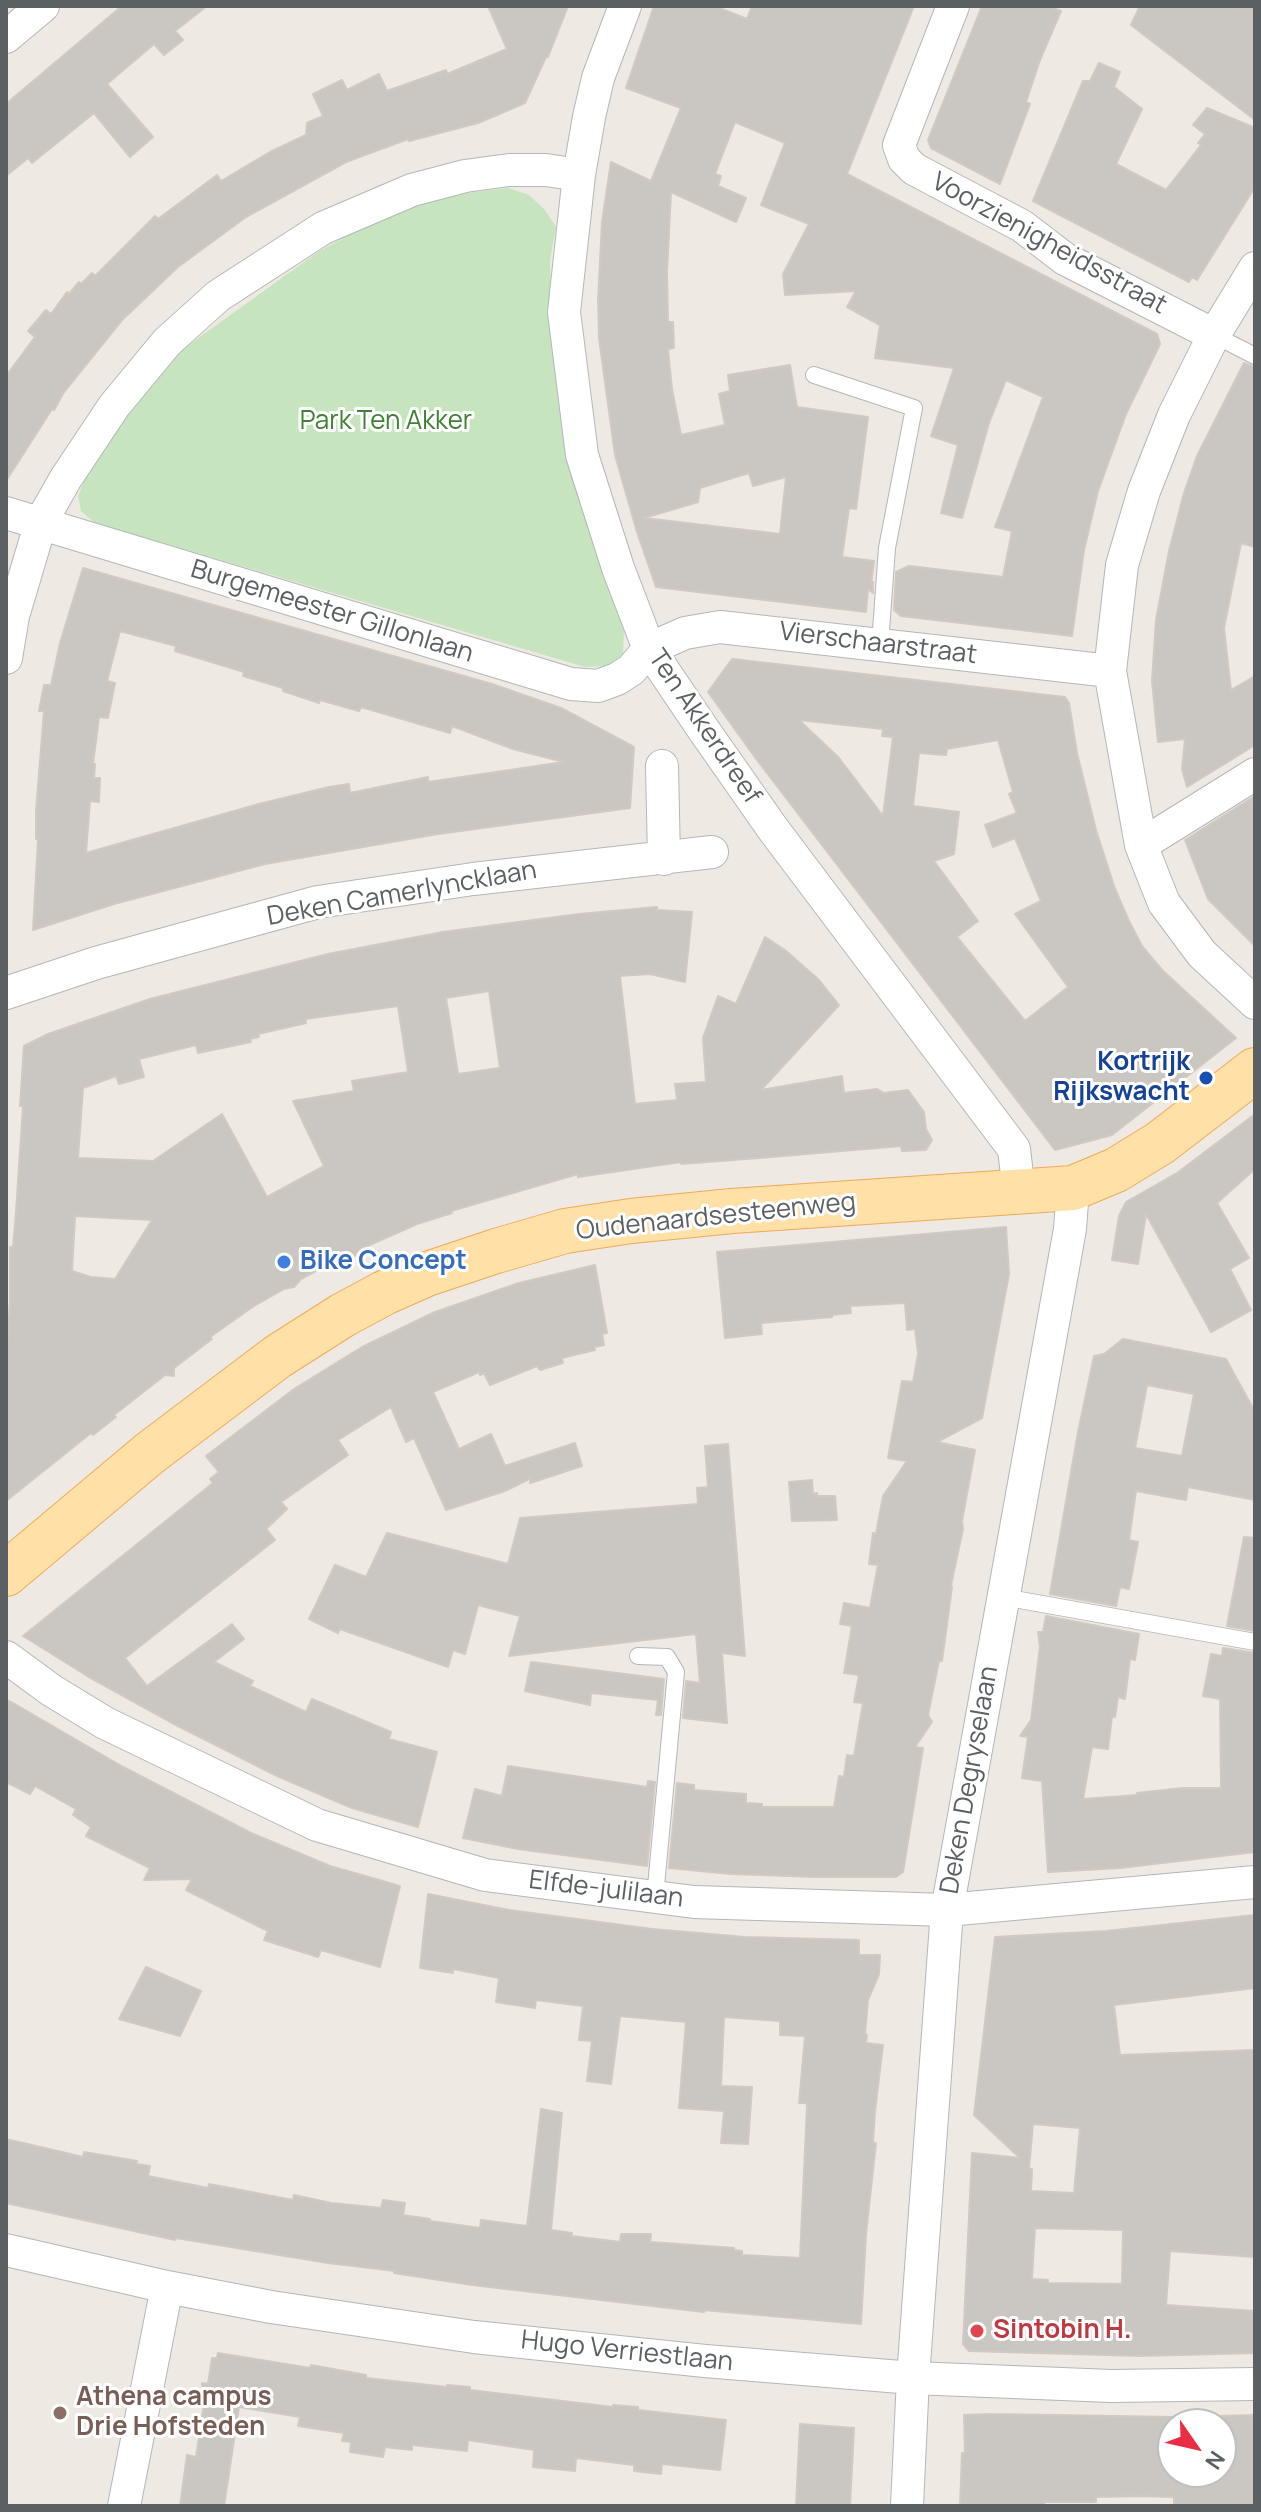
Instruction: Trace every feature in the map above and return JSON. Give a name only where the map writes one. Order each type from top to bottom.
[{"type":"main road","name":"Oudenaardsesteenweg","points":[[6,1574],[150,1453],[277,1357],[343,1315],[427,1274],[565,1231],[631,1221],[732,1211],[1073,1188],[1116,1170],[1160,1143],[1255,1070]]},
{"type":"street","points":[[6,37],[43,6]]},
{"type":"street","name":"Ten Akkerdreef","points":[[625,6],[598,78],[589,117],[579,175],[564,312],[582,455],[618,568],[649,649],[773,829],[1014,1149],[1019,1192]]},
{"type":"street","name":"Voorzienigheidsstraat","points":[[953,6],[899,145],[904,159],[914,169],[1022,226],[1065,259],[1214,335]]},
{"type":"street","points":[[6,658],[13,616],[41,522],[66,478],[114,406],[167,342],[218,296],[323,228],[412,190],[465,176],[509,170],[546,170],[579,175]]},
{"type":"street","points":[[1255,268],[1214,335],[1174,415],[1144,491],[1122,565],[1110,671],[1141,845],[1164,903],[1202,954],[1255,1003]]},
{"type":"street","name":"Burgemeester Gillonlaan","points":[[6,513],[571,684],[598,686],[617,679],[631,670],[649,649]]},
{"type":"street","name":"Vierschaarstraat","points":[[649,649],[685,633],[720,627],[1110,671]]},
{"type":"street","points":[[662,766],[664,859]]},
{"type":"street","points":[[1141,845],[1255,774]]},
{"type":"street","name":"Deken Camerlyncklaan","points":[[6,993],[126,955],[318,902],[572,866],[712,852]]},
{"type":"street","name":"Deken Degryselaan","points":[[907,2506],[913,2378],[947,1910],[1070,1229],[1073,1188]]},
{"type":"street","name":"Elfde-julilaan","points":[[6,1657],[51,1690],[105,1723],[317,1825],[485,1875],[694,1902],[947,1910],[1255,1882]]},
{"type":"street","name":"Hugo Verriestlaan","points":[[6,2250],[271,2307],[474,2337],[705,2361],[913,2378],[1111,2386],[1255,2384]]},
{"type":"street","points":[[124,2506],[167,2287]]},
{"type":"lane","points":[[1214,335],[1255,356]]},
{"type":"lane","points":[[814,375],[914,408],[887,548],[880,644]]},
{"type":"lane","points":[[1003,1597],[1255,1642]]},
{"type":"lane","points":[[638,1656],[667,1657],[676,1672],[655,1897]]},
{"type":"green space","name":"Park Ten Akker","points":[[508,188],[529,195],[545,210],[556,227],[550,260],[552,337],[572,462],[624,631],[623,654],[607,666],[585,667],[95,523],[81,511],[78,496],[84,481],[121,423],[183,349],[318,252],[379,218],[443,196]]},
{"type":"building","points":[[122,6],[207,6],[175,31],[183,40],[164,55],[154,44],[107,84],[153,137],[130,157],[94,113],[32,163],[28,158],[6,176],[6,104]]},
{"type":"building","points":[[488,6],[568,6],[525,103],[478,123],[408,139],[346,162],[246,217],[178,267],[122,320],[64,392],[6,481],[6,376],[35,337],[28,331],[46,310],[51,314],[67,292],[69,294],[92,273],[95,276],[155,216],[158,219],[217,175],[221,181],[306,135],[307,123],[323,116],[313,94],[342,80],[347,90],[379,74],[387,91],[446,70],[447,74],[507,49]]},
{"type":"building","points":[[654,6],[714,6],[747,19],[752,6],[914,6],[847,174],[1157,334],[1160,344],[1126,414],[1098,491],[1084,550],[1072,636],[901,616],[894,610],[896,572],[909,566],[1003,577],[1012,531],[995,527],[1043,397],[1006,380],[989,423],[962,518],[941,513],[958,445],[931,436],[954,368],[875,358],[880,325],[847,307],[856,291],[785,295],[783,274],[809,224],[761,205],[785,143],[735,122],[715,174],[721,176],[718,186],[746,198],[736,222],[671,192],[667,272],[668,322],[673,322],[674,348],[668,349],[681,435],[725,425],[719,394],[730,391],[728,375],[790,365],[797,407],[868,417],[856,509],[849,508],[842,557],[874,561],[873,593],[868,589],[866,612],[656,587],[615,455],[599,338],[602,222],[611,162],[651,181],[681,108],[626,88]],"holes":[[[749,473],[753,486],[786,477],[780,534],[644,518],[698,502],[700,488]]]},
{"type":"building","points":[[982,6],[1048,6],[1061,11],[1040,60],[1026,102],[1030,104],[1000,184],[931,148],[928,140]]},
{"type":"building","points":[[1140,6],[1255,6],[1255,120],[1131,25]]},
{"type":"building","points":[[1099,63],[1120,72],[1114,87],[1142,109],[1116,164],[1166,190],[1201,145],[1198,143],[1205,134],[1193,125],[1207,108],[1255,128],[1255,187],[1197,280],[1192,277],[1189,282],[1033,201],[1083,81],[1090,81]]},
{"type":"building","points":[[1244,363],[1255,367],[1255,547],[1241,543],[1224,628],[1231,690],[1255,676],[1255,745],[1187,787],[1182,769],[1185,739],[1158,742],[1152,681],[1156,620],[1184,493],[1197,456]]},
{"type":"building","points":[[83,568],[492,684],[561,708],[634,747],[630,808],[438,834],[265,864],[114,904],[33,930],[38,839],[36,811],[44,711],[39,711],[44,685],[51,685]],"holes":[[[120,631],[176,646],[175,651],[244,672],[243,676],[319,703],[320,700],[359,711],[361,707],[450,733],[452,726],[513,749],[564,762],[428,782],[428,777],[350,793],[349,784],[329,787],[86,853],[90,801],[99,802],[100,778],[94,778],[93,764],[99,717],[108,718],[115,683],[107,681]]]},
{"type":"building","points":[[732,659],[1065,697],[1069,703],[1077,753],[1096,830],[1129,921],[1142,946],[1162,970],[1236,1038],[1112,1135],[1055,1150],[708,692]],"holes":[[[799,720],[883,729],[882,736],[893,737],[883,816],[839,758]],[[998,740],[1013,792],[1009,794],[1017,813],[985,825],[993,847],[1015,838],[1041,901],[1015,914],[1068,987],[1025,1021],[957,937],[978,921],[934,861],[954,854],[959,812],[913,806],[919,753],[946,755],[947,749]]]},
{"type":"building","points":[[1255,796],[1255,946],[1208,899],[1185,840]]},
{"type":"building","points":[[657,907],[657,910],[692,912],[685,982],[650,974],[620,976],[635,1104],[677,1100],[675,1084],[706,1082],[703,1038],[718,996],[736,1004],[765,937],[819,980],[839,1005],[761,1090],[842,1076],[844,1093],[877,1089],[884,1093],[908,1090],[924,1112],[926,1129],[932,1140],[926,1150],[902,1151],[901,1146],[681,1162],[578,1177],[578,1174],[451,1211],[363,1248],[353,1257],[336,1260],[301,1279],[294,1287],[284,1289],[254,1306],[210,1337],[212,1339],[174,1368],[174,1376],[165,1375],[114,1415],[116,1417],[93,1435],[91,1433],[6,1501],[10,1247],[13,1247],[16,1212],[24,1046],[48,1034],[150,999],[328,954],[443,932]],"holes":[[[489,991],[500,1068],[458,1074],[446,998]],[[398,1006],[408,1072],[352,1081],[354,1091],[293,1101],[324,1166],[267,1197],[222,1114],[153,1161],[78,1158],[83,1088],[116,1076],[119,1084],[144,1077],[139,1059],[196,1045],[198,1053],[251,1042],[250,1039],[259,1037],[258,1034],[306,1023],[305,1019]],[[75,1216],[152,1220],[115,1279],[91,1277],[72,1271]]]},
{"type":"building","points":[[1255,1114],[1255,1169],[1217,1203],[1249,1258],[1230,1269],[1251,1310],[1211,1332],[1146,1214],[1138,1264],[1112,1260],[1119,1216],[1126,1202],[1177,1173]]},
{"type":"building","points":[[1006,1227],[1009,1274],[982,1418],[937,1442],[975,1450],[951,1585],[942,1661],[939,1661],[928,1715],[932,1722],[915,1747],[923,1748],[903,1872],[896,1877],[818,1877],[669,1868],[677,1783],[694,1785],[694,1790],[746,1794],[746,1803],[762,1804],[762,1807],[834,1807],[839,1776],[844,1777],[847,1755],[854,1756],[863,1703],[854,1702],[859,1675],[844,1673],[852,1626],[840,1624],[844,1603],[870,1608],[878,1565],[869,1564],[873,1533],[876,1534],[883,1496],[907,1461],[888,1458],[902,1381],[913,1382],[918,1354],[915,1329],[907,1330],[905,1303],[850,1306],[851,1313],[832,1317],[761,1323],[762,1334],[725,1338],[717,1252]]},
{"type":"building","points":[[595,1265],[607,1333],[602,1334],[604,1345],[562,1358],[563,1363],[540,1370],[537,1366],[490,1385],[484,1373],[480,1375],[479,1372],[433,1392],[459,1449],[491,1434],[505,1466],[575,1443],[582,1466],[530,1483],[531,1478],[505,1491],[446,1510],[414,1438],[406,1442],[391,1407],[338,1440],[348,1455],[281,1502],[287,1509],[266,1529],[275,1540],[125,1658],[147,1686],[232,1624],[244,1639],[214,1662],[253,1681],[250,1686],[306,1712],[312,1699],[391,1732],[389,1739],[437,1752],[418,1827],[352,1808],[277,1776],[176,1725],[23,1636],[213,1483],[210,1479],[219,1472],[206,1456],[294,1389],[362,1347],[435,1312],[519,1283]]},
{"type":"building","points":[[1123,1339],[1226,1359],[1255,1412],[1255,1500],[1188,1487],[1186,1500],[1136,1491],[1129,1540],[1138,1542],[1129,1589],[1120,1587],[1116,1606],[1050,1594],[1094,1356],[1104,1354]],"holes":[[[1147,1385],[1194,1394],[1182,1456],[1135,1448]]]},
{"type":"building","points":[[728,1444],[745,1656],[722,1653],[727,1723],[683,1718],[686,1681],[700,1683],[696,1634],[509,1656],[520,1616],[478,1605],[465,1654],[453,1650],[448,1667],[340,1629],[338,1633],[309,1619],[335,1565],[366,1577],[387,1533],[508,1564],[520,1518],[698,1504],[697,1488],[708,1487],[705,1446]]},
{"type":"building","points":[[812,1480],[813,1494],[835,1496],[837,1520],[792,1521],[789,1482]]},
{"type":"building","points":[[1244,1537],[1255,1538],[1255,1631],[1227,1626]]},
{"type":"building","points":[[1046,1616],[1139,1634],[1135,1660],[1130,1659],[1125,1699],[1118,1697],[1115,1717],[1112,1717],[1108,1749],[1092,1747],[1083,1799],[1183,1788],[1221,1788],[1220,1699],[1203,1696],[1211,1654],[1222,1656],[1223,1648],[1255,1653],[1255,1852],[1120,1868],[1048,1872],[1042,1781],[1022,1778],[1028,1737],[1020,1736],[1031,1720],[1040,1646],[1038,1632],[1043,1632]]},
{"type":"building","points":[[531,1662],[664,1679],[661,1715],[656,1715],[658,1700],[591,1693],[590,1705],[525,1691]]},
{"type":"building","points":[[6,1699],[123,1767],[251,1833],[330,1866],[400,1886],[380,1967],[321,1950],[318,1957],[264,1940],[268,1931],[186,1890],[192,1879],[144,1880],[150,1868],[86,1836],[91,1827],[73,1815],[76,1809],[35,1786],[30,1794],[6,1782]]},
{"type":"building","points":[[508,1766],[647,1787],[648,1781],[655,1782],[647,1866],[518,1849],[463,1838],[475,1789],[502,1796]]},
{"type":"building","points":[[428,1894],[509,1910],[652,1929],[745,1937],[859,1940],[859,1955],[880,1955],[879,1974],[868,2000],[865,2034],[866,2043],[883,2045],[875,2111],[873,2143],[876,2143],[866,2234],[861,2324],[704,2312],[472,2285],[175,2240],[6,2203],[6,2139],[83,2157],[84,2152],[137,2161],[136,2164],[150,2166],[148,2176],[208,2188],[209,2184],[293,2200],[294,2195],[331,2203],[381,2208],[383,2200],[405,2203],[403,2215],[430,2221],[480,2228],[481,2220],[527,2226],[541,2109],[562,2113],[551,2230],[572,2233],[571,2236],[620,2242],[621,2234],[651,2234],[650,2242],[734,2248],[742,2251],[742,2255],[800,2258],[807,2106],[806,2103],[799,2103],[805,2036],[780,2035],[780,2021],[724,2017],[721,2086],[752,2087],[748,2144],[721,2143],[724,2111],[679,2108],[686,2022],[620,2016],[611,2084],[587,2081],[592,2041],[579,2040],[583,2006],[536,2000],[535,2008],[496,2002],[499,1978],[453,1969],[453,1973],[420,1968]]},
{"type":"building","points":[[1255,1915],[1255,1988],[1114,2005],[1120,2055],[1255,2050],[1255,2257],[1170,2251],[1166,2305],[1255,2311],[1255,2353],[1140,2356],[969,2351],[963,2344],[972,2153],[1020,2158],[974,2115],[995,1937],[1106,1931]],"holes":[[[1033,2124],[1080,2128],[1074,2193],[1031,2191],[1032,2169],[1029,2169]],[[1035,2228],[1123,2230],[1122,2284],[1048,2283],[1048,2280],[1032,2279]]]},
{"type":"building","points":[[146,1967],[201,1991],[180,2036],[119,2019]]},
{"type":"building","points":[[218,2353],[310,2368],[311,2365],[366,2375],[366,2378],[470,2387],[470,2390],[613,2407],[638,2407],[638,2410],[726,2420],[720,2470],[662,2464],[661,2474],[634,2471],[634,2465],[576,2458],[575,2471],[533,2467],[534,2450],[468,2440],[467,2451],[412,2445],[412,2450],[385,2447],[383,2457],[350,2452],[351,2442],[342,2441],[344,2433],[298,2426],[300,2417],[239,2407],[224,2506],[180,2506],[187,2455],[196,2457],[204,2404],[202,2383],[208,2384],[212,2358],[217,2358]]},
{"type":"building","points":[[964,2415],[1157,2417],[1157,2488],[1237,2488],[1237,2416],[1255,2415],[1254,2506],[1174,2506],[1174,2497],[1140,2496],[1096,2497],[1096,2502],[1044,2502],[1044,2505],[960,2506],[962,2453],[965,2453]]},
{"type":"building","points":[[800,2424],[854,2428],[850,2506],[796,2506]]},
{"type":"place","name":"Kortrijk Rijkswacht","points":[[1206,1078]]},
{"type":"place","name":"Bike Concept","points":[[284,1262]]},
{"type":"place","name":"Sintobin H.","points":[[977,2331]]},
{"type":"place","name":"Athena campus Drie Hofsteden","points":[[60,2413]]}]
